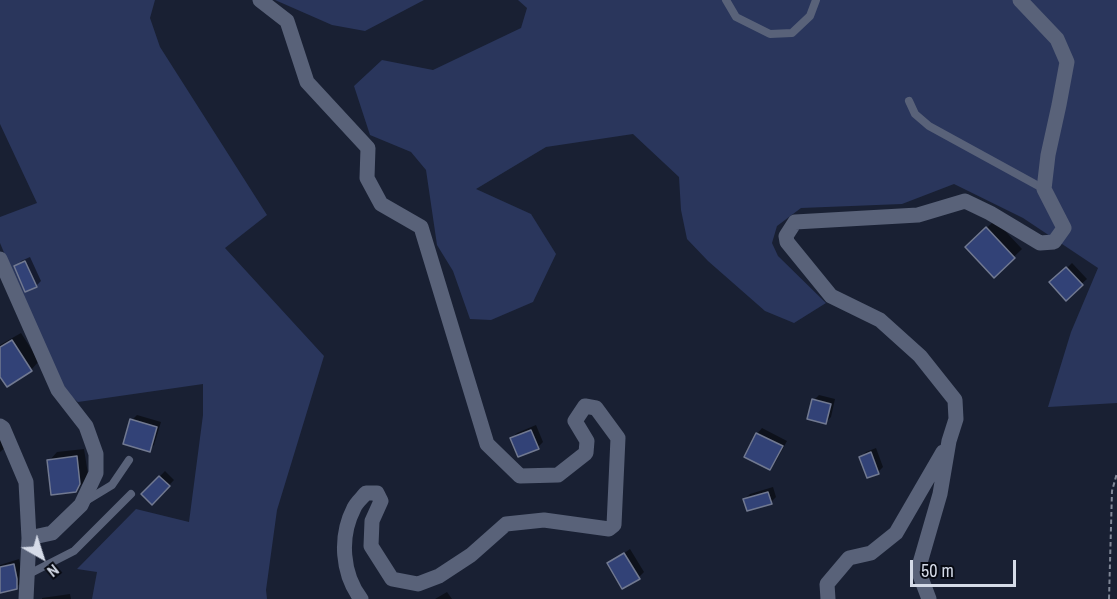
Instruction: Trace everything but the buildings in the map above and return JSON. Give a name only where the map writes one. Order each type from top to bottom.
[{"type":"street","points":[[260,0],[287,21],[307,82],[368,148],[367,177],[381,204],[420,227],[488,444],[520,476],[558,475],[586,453],[587,441],[575,421],[585,406],[596,408],[618,438],[614,525],[609,529],[544,520],[506,524],[471,555],[439,576],[418,584],[392,579],[371,546],[372,521],[381,501],[377,493],[366,493],[354,508],[345,536],[345,559],[352,587],[361,599]]},
{"type":"street","points":[[929,599],[918,570],[940,494],[949,441],[956,419],[955,400],[920,356],[880,320],[831,296],[787,242],[786,236],[795,222],[918,215],[965,201],[1040,243],[1054,242],[1064,228],[1044,189],[1048,154],[1067,62],[1057,39],[1020,0]]},
{"type":"street","points":[[0,259],[58,390],[86,426],[96,454],[96,473],[81,505],[52,533],[29,538]]},
{"type":"street","points":[[0,426],[3,428],[26,482],[29,538],[26,599]]},
{"type":"street","points":[[828,599],[826,584],[849,558],[871,553],[896,533],[949,441]]},
{"type":"lane","points":[[726,0],[736,17],[770,34],[792,33],[810,16],[816,0]]},
{"type":"lane","points":[[909,101],[915,114],[929,126],[1044,189]]},
{"type":"lane","points":[[81,505],[112,485],[129,460]]},
{"type":"lane","points":[[27,574],[74,551],[131,494]]},
{"type":"path","points":[[1109,599],[1112,491],[1117,473]]},
{"type":"shaded area","points":[[0,0],[155,0],[150,18],[160,47],[267,215],[225,248],[324,356],[277,510],[266,590],[267,599],[92,599],[97,572],[77,569],[136,509],[189,522],[203,415],[203,384],[78,402],[61,388],[0,243],[0,217],[37,203],[0,124]]},
{"type":"shaded area","points":[[275,0],[424,0],[365,31],[332,25]]},
{"type":"shaded area","points":[[518,0],[1117,0],[1117,403],[1048,407],[1071,332],[1098,268],[1023,218],[954,184],[902,204],[801,208],[777,226],[772,243],[778,256],[826,303],[794,323],[765,311],[708,261],[687,239],[681,210],[679,177],[633,134],[546,147],[476,189],[531,214],[556,254],[533,302],[491,320],[470,319],[453,271],[437,245],[426,170],[411,152],[370,135],[354,86],[382,60],[433,70],[521,28],[527,8]]}]
